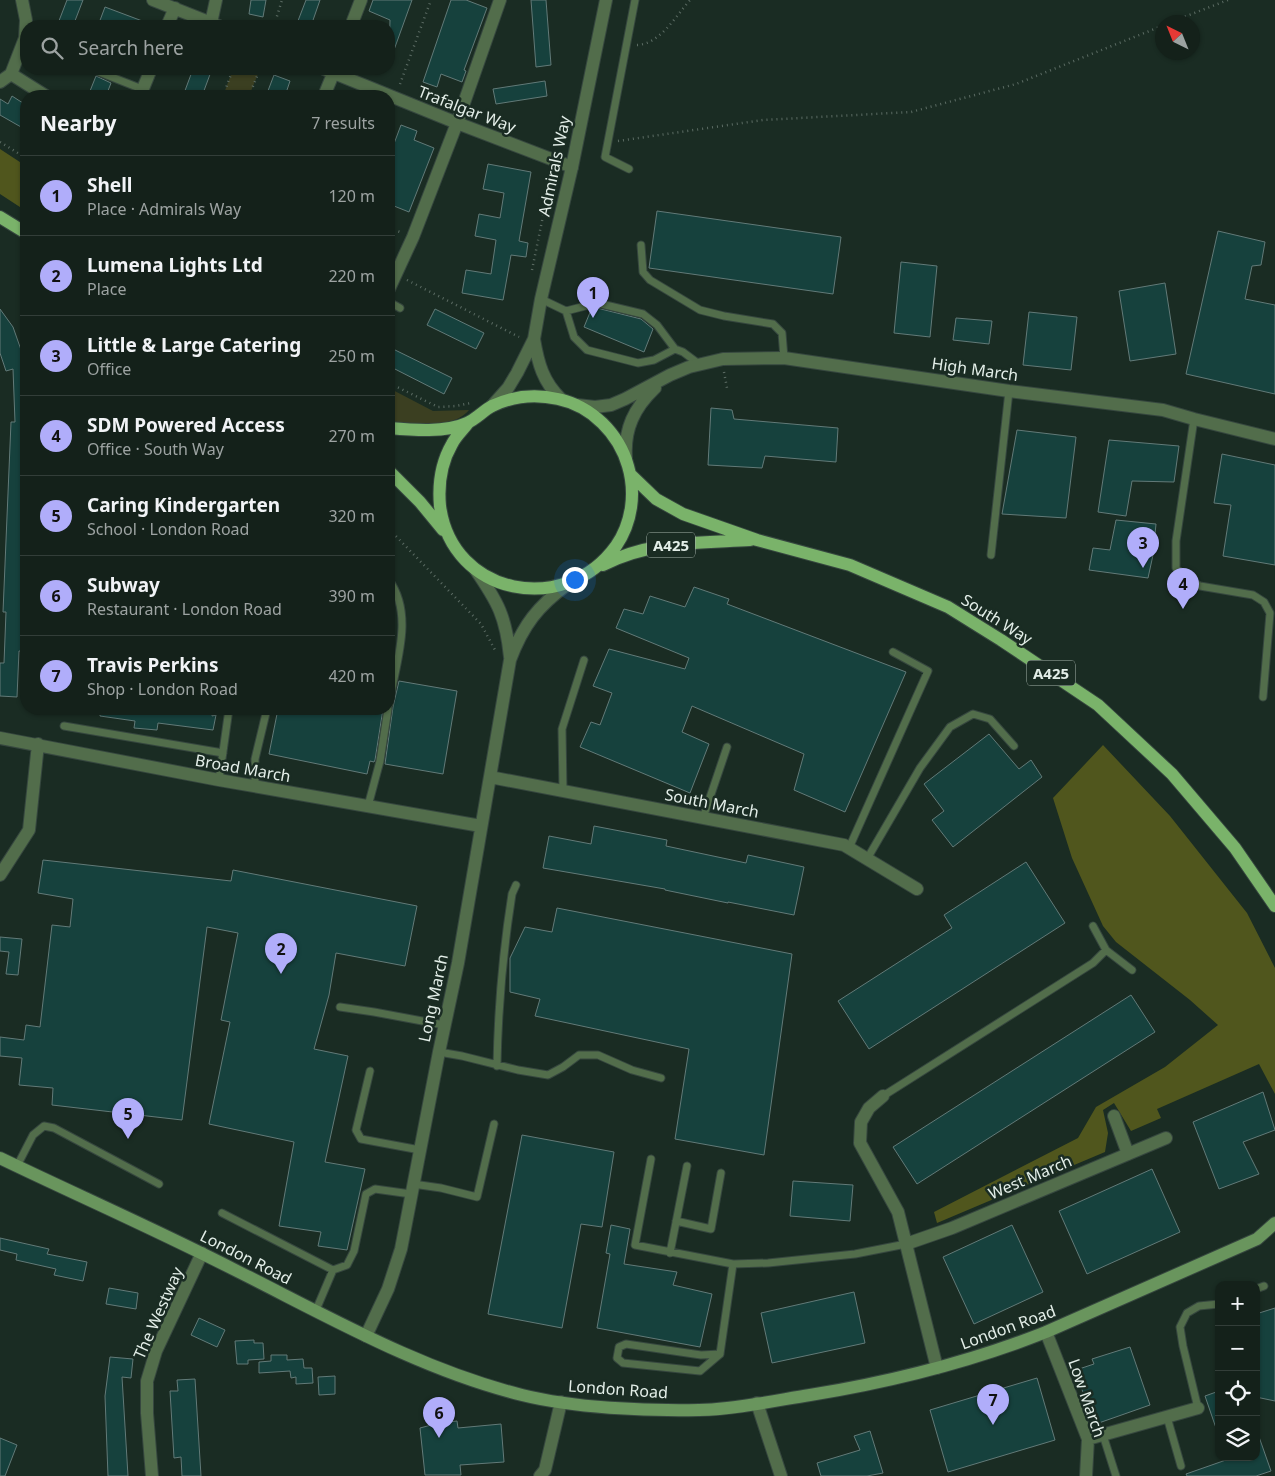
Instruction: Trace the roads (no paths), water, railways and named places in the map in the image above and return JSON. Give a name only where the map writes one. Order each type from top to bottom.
[{"type":"main road","points":[[0,217],[20,229]]},
{"type":"main road","points":[[452,542],[442,518],[439,492],[442,467],[452,443],[468,423],[492,406],[526,396],[544,396],[561,399],[577,405],[593,415],[606,427],[618,441],[626,458],[630,474],[632,496],[626,525],[620,539],[607,557],[591,572]]},
{"type":"main road","points":[[395,428],[427,430],[468,423]]},
{"type":"main road","name":"South Way","points":[[630,474],[656,499],[673,510],[757,540],[850,564],[948,607],[1001,640],[1098,705],[1172,774],[1235,848],[1275,906]]},
{"type":"main road","points":[[395,477],[420,502],[452,542]]},
{"type":"main road","name":"South Way","points":[[452,542],[474,567],[494,580],[518,588],[543,589],[568,584],[619,557],[651,548],[757,540]]},
{"type":"main road","name":"London Road","points":[[0,1158],[202,1253],[425,1364],[523,1395],[561,1402],[624,1408],[701,1410],[757,1403],[845,1389],[937,1368],[1046,1332],[1257,1239],[1275,1223]]},
{"type":"main road","name":"London Road","points":[[1257,1239],[1275,1238]]},
{"type":"street","points":[[22,0],[26,20]]},
{"type":"street","points":[[153,0],[203,20]]},
{"type":"street","points":[[215,20],[216,0]]},
{"type":"street","points":[[353,20],[361,0]]},
{"type":"street","points":[[395,276],[413,237],[457,123],[500,0]]},
{"type":"street","name":"Admirals Way","points":[[492,406],[508,388],[517,374],[534,339],[606,0]]},
{"type":"street","points":[[170,20],[175,8]]},
{"type":"street","points":[[0,82],[12,74],[20,52]]},
{"type":"street","points":[[12,74],[37,90]]},
{"type":"street","points":[[142,90],[148,75]]},
{"type":"street","points":[[326,90],[330,75]]},
{"type":"street","name":"Trafalgar Way","points":[[342,75],[377,90]]},
{"type":"street","name":"Trafalgar Way","points":[[395,98],[572,167]]},
{"type":"street","name":"Admirals Way","points":[[534,339],[537,361],[552,390],[561,399]]},
{"type":"street","name":"High March","points":[[577,405],[594,407],[611,405],[625,400],[670,375],[689,367],[723,359],[784,358],[1009,391],[1163,410],[1275,438]]},
{"type":"street","name":"High March","points":[[626,458],[626,436],[635,411],[644,399],[670,375]]},
{"type":"street","name":"Long March","points":[[474,567],[500,609],[505,622],[510,660]]},
{"type":"street","name":"Long March","points":[[366,1336],[388,1289],[401,1249],[444,1025],[458,963],[510,660],[518,640],[534,614],[544,603],[568,584]]},
{"type":"street","name":"Broad March","points":[[0,738],[255,787],[481,826]]},
{"type":"street","points":[[0,875],[30,830],[38,744]]},
{"type":"street","name":"South March","points":[[490,777],[844,845],[916,889]]},
{"type":"street","points":[[883,1096],[869,1108],[861,1122],[860,1143],[898,1212],[937,1368]]},
{"type":"street","points":[[1114,1116],[1128,1154]]},
{"type":"street","name":"West March","points":[[906,1244],[952,1228],[1166,1138]]},
{"type":"street","name":"The Westway","points":[[152,1476],[147,1413],[147,1381],[156,1352],[202,1253]]},
{"type":"street","name":"Low March","points":[[1046,1332],[1088,1439],[1086,1476]]},
{"type":"street","points":[[540,1476],[545,1470],[561,1402]]},
{"type":"street","points":[[757,1403],[781,1476]]},
{"type":"street","points":[[1088,1439],[1198,1408]]},
{"type":"lane","points":[[629,169],[605,157],[635,0]]},
{"type":"lane","points":[[105,75],[135,90]]},
{"type":"lane","points":[[640,245],[643,272],[650,280],[700,310],[773,324],[782,333],[784,358]]},
{"type":"lane","points":[[541,299],[566,311],[597,303],[643,314],[657,325],[675,349],[683,352],[700,365]]},
{"type":"lane","points":[[395,305],[400,308]]},
{"type":"lane","points":[[566,311],[574,337],[587,350],[638,363],[654,360],[675,349]]},
{"type":"lane","points":[[991,555],[1009,391]]},
{"type":"lane","points":[[1194,419],[1176,541],[1176,568],[1186,579],[1200,586],[1254,595],[1264,602],[1270,613],[1263,697]]},
{"type":"lane","points":[[395,592],[400,608],[403,630],[395,672]]},
{"type":"lane","points":[[849,848],[928,672],[893,652]]},
{"type":"lane","points":[[563,791],[562,729],[584,660]]},
{"type":"lane","points":[[867,859],[920,768],[950,726],[973,714],[990,719],[1014,746]]},
{"type":"lane","points":[[218,780],[228,715]]},
{"type":"lane","points":[[255,787],[255,759],[266,715]]},
{"type":"lane","points":[[368,806],[380,761],[387,715]]},
{"type":"lane","points":[[64,726],[223,753]]},
{"type":"lane","points":[[703,818],[727,747]]},
{"type":"lane","points":[[497,1066],[501,981],[511,903],[516,885]]},
{"type":"lane","points":[[1093,926],[1106,950],[1132,970]]},
{"type":"lane","points":[[883,1096],[1093,963],[1106,950]]},
{"type":"lane","points":[[340,1007],[444,1025]]},
{"type":"lane","points":[[439,1052],[462,1056],[497,1066],[548,1075],[579,1055],[598,1055],[632,1070],[661,1078]]},
{"type":"lane","points":[[370,1071],[356,1130],[361,1139],[420,1150]]},
{"type":"lane","points":[[222,1213],[333,1270],[348,1265],[354,1252],[366,1194],[375,1189],[441,1188],[477,1197],[494,1124]]},
{"type":"lane","points":[[17,1166],[33,1135],[44,1126],[54,1128],[159,1184]]},
{"type":"lane","name":"West March","points":[[651,1159],[635,1245],[692,1258],[733,1264],[768,1263],[855,1254],[906,1244]]},
{"type":"lane","points":[[670,1253],[687,1166]]},
{"type":"lane","points":[[676,1220],[711,1229],[721,1173]]},
{"type":"lane","points":[[720,1354],[701,1355],[626,1344],[619,1348],[617,1358],[623,1363],[700,1370],[720,1354],[733,1264]]},
{"type":"lane","points":[[316,1310],[333,1270]]},
{"type":"lane","points":[[1260,1288],[1264,1286]]},
{"type":"lane","points":[[1198,1408],[1180,1326],[1187,1313],[1199,1306],[1215,1304]]},
{"type":"lane","points":[[1167,1417],[1181,1466]]},
{"type":"lane","points":[[1103,1435],[1116,1476]]},
{"type":"place","name":"Shell","points":[[593,318]]},
{"type":"place","name":"Little & Large Catering","points":[[1143,568]]},
{"type":"place","name":"SDM Powered Access","points":[[1183,609]]},
{"type":"place","name":"Lumena Lights Ltd","points":[[281,974]]},
{"type":"place","name":"Caring Kindergarten","points":[[128,1139]]},
{"type":"place","name":"Travis Perkins","points":[[993,1425]]},
{"type":"place","name":"Subway","points":[[439,1438]]}]
